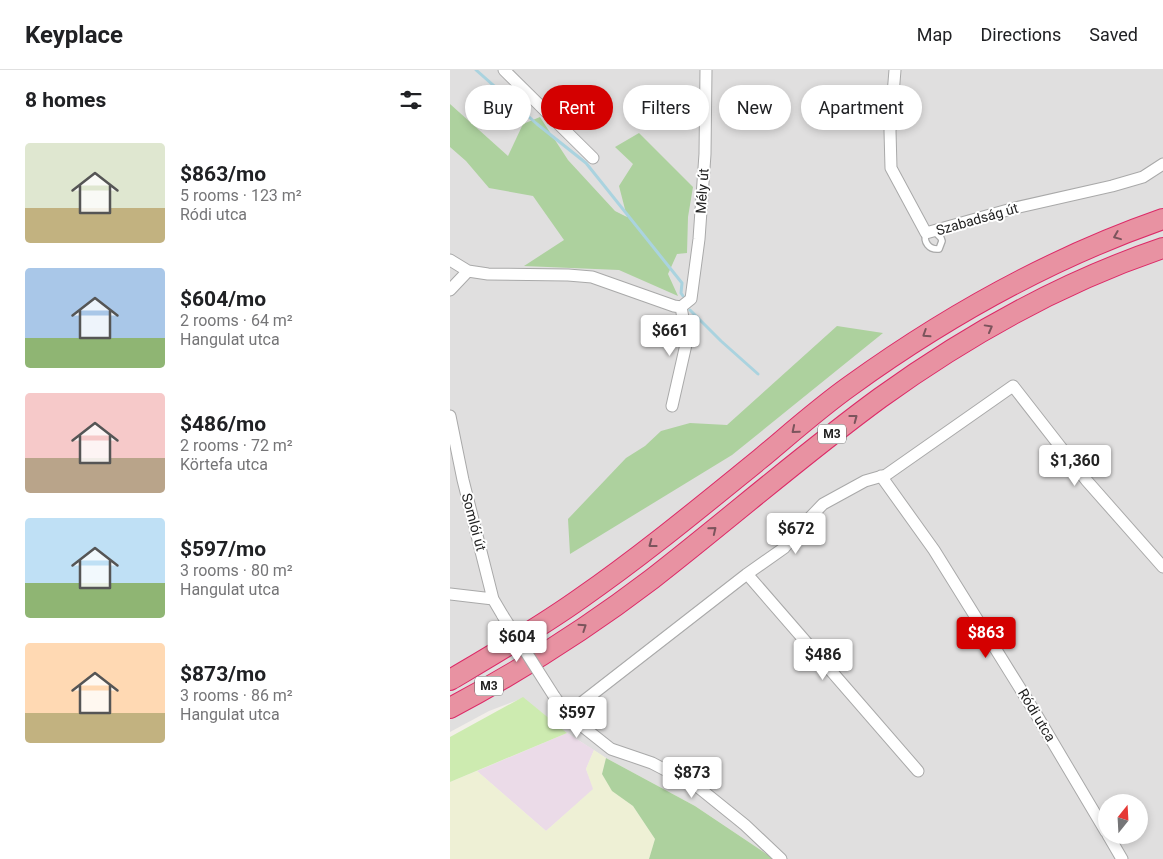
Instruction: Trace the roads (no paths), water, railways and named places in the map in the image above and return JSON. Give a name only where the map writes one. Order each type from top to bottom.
[{"type":"highway","name":"M3","points":[[450,680],[581,598],[705,504],[849,387],[922,336],[959,313],[1047,266],[1163,219]]},
{"type":"highway","name":"M3","points":[[450,708],[528,664],[635,591],[834,433],[880,398],[940,357],[1025,308],[1068,287],[1163,248]]},
{"type":"street","points":[[504,70],[593,158]]},
{"type":"street","name":"Mély út","points":[[681,307],[692,299],[699,239],[705,154],[706,70]]},
{"type":"street","name":"Szabadság út","points":[[895,70],[890,131],[891,168],[930,232],[1015,208],[1143,177],[1163,164]]},
{"type":"street","points":[[450,260],[468,271],[488,274],[592,277],[681,307],[687,340],[672,406]]},
{"type":"street","points":[[450,290],[468,271]]},
{"type":"street","points":[[567,714],[747,574],[784,548],[823,504],[865,480],[886,475],[1013,386],[1087,481],[1163,567]]},
{"type":"street","name":"Somlói út","points":[[450,416],[463,480],[493,599],[567,714],[611,748],[652,763],[698,787],[746,825],[781,859]]},
{"type":"street","name":"Ródi utca","points":[[881,476],[934,550],[1036,714],[1098,819]]},
{"type":"street","points":[[747,574],[918,771]]},
{"type":"street","points":[[450,594],[493,599]]},
{"type":"street","points":[[1113,844],[1122,859]]},
{"type":"waterway","points":[[476,70],[537,124],[586,163],[682,283],[681,293],[683,296]]},
{"type":"waterway","points":[[690,310],[758,374]]}]
